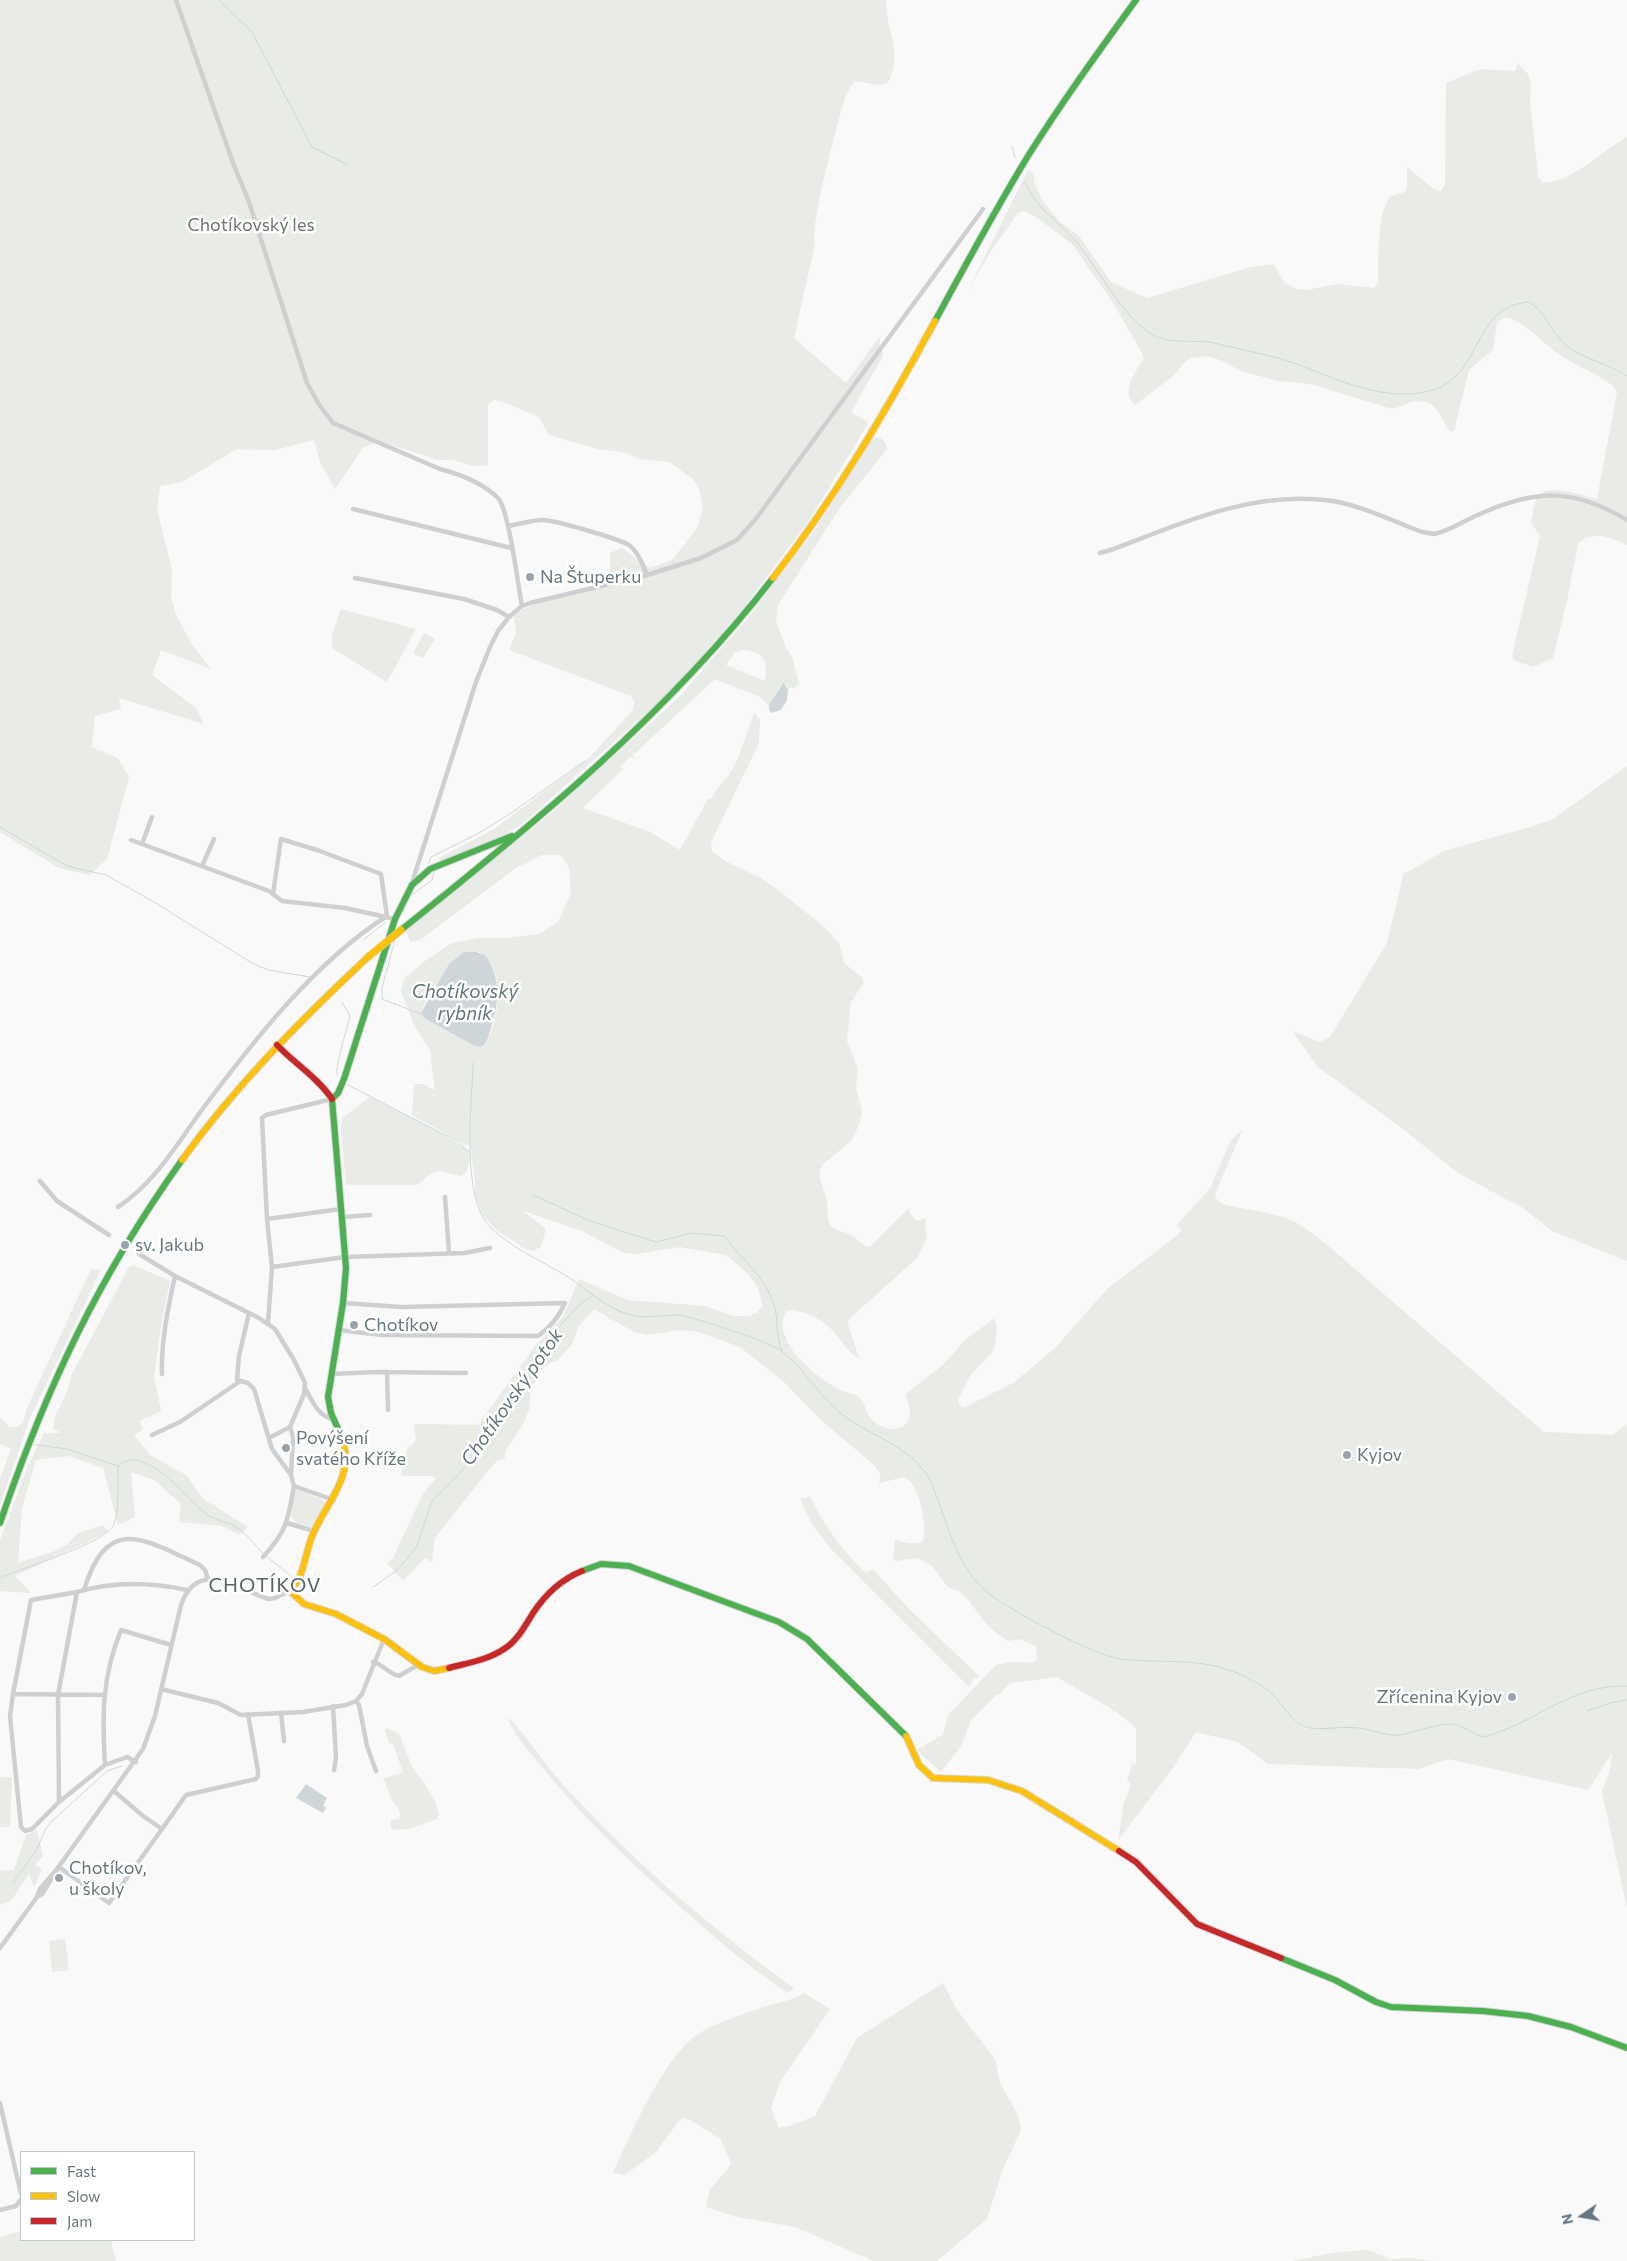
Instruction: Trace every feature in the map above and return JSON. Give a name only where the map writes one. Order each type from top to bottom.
[{"type":"street","points":[[176,0],[252,211],[308,383],[320,406],[333,423],[474,482],[498,499],[508,526],[522,606]]},
{"type":"street","points":[[0,1523],[20,1464],[52,1384],[86,1314],[112,1266],[149,1206],[190,1147],[226,1102],[316,1005],[368,957],[530,826],[602,764],[675,692],[744,614],[792,553],[843,480],[876,426],[997,208],[1044,128],[1136,0]]},
{"type":"street","points":[[268,1323],[272,1267],[267,1219],[262,1118],[266,1115],[332,1099],[338,1093],[395,919],[412,885],[476,682],[498,631],[509,617],[522,606],[647,575],[716,552],[737,540],[746,532],[983,209]]},
{"type":"street","points":[[1100,553],[1209,513],[1233,507],[1283,500],[1324,500],[1344,504],[1422,532],[1434,534],[1504,504],[1543,494],[1589,501],[1604,506],[1627,520]]},
{"type":"street","points":[[353,509],[511,548]]},
{"type":"street","points":[[508,526],[543,520],[596,534],[629,546],[642,562],[647,575]]},
{"type":"street","points":[[355,578],[464,599],[497,610],[509,617]]},
{"type":"street","points":[[142,844],[152,817]]},
{"type":"street","points":[[412,885],[430,869],[492,845],[530,826]]},
{"type":"street","points":[[202,866],[214,839]]},
{"type":"street","points":[[273,894],[281,839],[381,874],[387,916]]},
{"type":"street","points":[[131,840],[273,894],[282,901],[345,908],[395,919]]},
{"type":"street","points":[[118,1206],[127,1201],[159,1170],[237,1064],[312,978],[369,927],[387,916]]},
{"type":"street","points":[[0,1948],[37,1897],[42,1894],[54,1878],[58,1868],[136,1762],[149,1737],[181,1605],[187,1590],[194,1583],[208,1579],[221,1581],[269,1598],[275,1598],[292,1588],[300,1579],[307,1564],[309,1544],[314,1531],[334,1500],[342,1480],[346,1454],[344,1443],[332,1419],[328,1397],[343,1302],[345,1257],[332,1099],[325,1089],[294,1063],[277,1045]]},
{"type":"street","points":[[40,1182],[57,1201],[109,1235]]},
{"type":"street","points":[[446,1197],[449,1253]]},
{"type":"street","points":[[267,1219],[342,1213],[370,1215]]},
{"type":"street","points":[[272,1267],[345,1257],[477,1252],[490,1248]]},
{"type":"street","points":[[139,1254],[175,1276],[268,1323],[275,1330],[294,1360],[305,1388],[318,1411],[324,1417],[332,1419]]},
{"type":"street","points":[[162,1374],[165,1328],[175,1276]]},
{"type":"street","points":[[338,1330],[383,1335],[538,1336],[559,1317],[565,1303],[401,1307],[343,1302]]},
{"type":"street","points":[[239,1382],[237,1380],[239,1356],[249,1313]]},
{"type":"street","points":[[331,1374],[387,1372],[466,1373]]},
{"type":"street","points":[[387,1372],[388,1410]]},
{"type":"street","points":[[152,1435],[180,1422],[239,1382],[248,1384],[254,1389],[276,1458],[291,1475]]},
{"type":"street","points":[[264,1556],[278,1540],[287,1523],[294,1486],[291,1475],[292,1437],[290,1428],[305,1388]]},
{"type":"street","points":[[269,1438],[290,1428]]},
{"type":"street","points":[[294,1486],[334,1500]]},
{"type":"street","points":[[287,1523],[314,1531]]},
{"type":"street","points":[[84,1590],[92,1569],[106,1547],[126,1537],[152,1542],[200,1565],[205,1570],[208,1579]]},
{"type":"street","points":[[292,1588],[304,1604],[336,1614],[384,1639],[418,1665],[434,1671],[443,1670],[497,1653],[511,1644],[556,1586],[579,1572],[601,1564],[629,1566],[779,1622],[807,1639],[908,1738],[919,1765],[933,1778],[988,1780],[1022,1791],[1136,1862],[1197,1924],[1308,1969],[1376,2002],[1391,2007],[1504,2013],[1537,2018],[1584,2031],[1627,2048]]},
{"type":"street","points":[[136,1762],[127,1757],[105,1765],[59,1802],[32,1829],[25,1831],[21,1828],[16,1760],[10,1716],[31,1600],[127,1583],[154,1584],[187,1590]]},
{"type":"street","points":[[59,1802],[58,1695],[77,1592]]},
{"type":"street","points":[[105,1765],[105,1695],[108,1668],[121,1630],[171,1645]]},
{"type":"street","points":[[161,1689],[218,1704],[238,1714],[281,1713],[356,1701],[362,1694],[373,1662],[384,1639]]},
{"type":"street","points":[[373,1662],[379,1663],[393,1674],[399,1676],[418,1665]]},
{"type":"street","points":[[13,1694],[105,1695]]},
{"type":"street","points":[[356,1701],[359,1705],[367,1746],[376,1771]]},
{"type":"street","points":[[333,1706],[336,1758],[334,1770]]},
{"type":"street","points":[[281,1713],[284,1741]]},
{"type":"street","points":[[58,1868],[109,1903],[186,1795],[257,1778],[258,1771],[248,1714]]},
{"type":"street","points":[[114,1791],[143,1816],[162,1828]]},
{"type":"street","points":[[0,2103],[20,2190]]},
{"type":"street","points":[[0,2210],[16,2206],[20,2200]]},
{"type":"green space","name":"Chotíkovský les","points":[[0,0],[886,0],[886,11],[894,53],[892,73],[887,83],[883,84],[854,82],[846,96],[820,196],[814,234],[815,243],[794,338],[846,383],[879,337],[883,356],[851,412],[869,422],[810,519],[741,611],[672,690],[521,825],[500,837],[442,861],[437,859],[494,829],[590,757],[633,710],[635,703],[631,696],[509,650],[516,633],[514,616],[534,604],[546,600],[610,586],[610,553],[622,548],[649,568],[672,560],[697,528],[703,509],[699,488],[693,479],[669,462],[639,459],[626,453],[598,449],[549,435],[539,417],[494,400],[488,405],[488,465],[473,466],[453,460],[438,460],[388,444],[374,443],[363,448],[335,489],[320,462],[314,440],[275,450],[237,449],[182,482],[160,486],[157,509],[172,569],[171,597],[176,615],[193,646],[211,669],[161,650],[152,675],[196,708],[204,724],[119,698],[121,709],[95,716],[92,747],[118,758],[129,777],[107,859],[90,875],[59,868],[0,832]]},
{"type":"green space","points":[[1517,63],[1528,74],[1531,84],[1530,100],[1538,175],[1542,182],[1552,182],[1574,173],[1627,137],[1627,545],[1602,536],[1583,539],[1578,544],[1553,658],[1533,667],[1514,660],[1512,656],[1540,536],[1531,523],[1536,501],[1543,492],[1558,490],[1597,499],[1617,392],[1609,383],[1550,348],[1519,322],[1506,317],[1497,322],[1493,350],[1469,370],[1454,431],[1450,432],[1436,409],[1427,402],[1412,402],[1389,408],[1311,384],[1278,381],[1241,371],[1220,360],[1207,356],[1191,358],[1185,362],[1173,376],[1135,405],[1131,400],[1129,388],[1133,376],[1144,359],[1141,351],[1112,301],[1072,244],[1036,217],[1024,211],[1018,213],[993,248],[968,290],[1028,170],[1033,173],[1035,185],[1044,203],[1060,222],[1079,236],[1111,282],[1147,298],[1251,267],[1273,264],[1285,283],[1297,289],[1306,290],[1339,284],[1374,288],[1378,282],[1379,237],[1383,213],[1386,203],[1391,196],[1405,192],[1407,188],[1407,167],[1435,190],[1441,191],[1445,184],[1446,83],[1480,69],[1514,71],[1517,68]]},
{"type":"green space","points":[[879,437],[885,442],[887,449],[839,509],[778,605],[776,621],[786,648],[792,656],[799,684],[794,688],[788,689],[787,686],[781,684],[769,706],[760,697],[715,679],[633,755],[634,758],[629,757],[620,767],[623,769],[583,808],[650,832],[680,850],[708,799],[712,798],[733,769],[754,713],[760,720],[759,743],[714,836],[711,843],[712,851],[727,862],[759,877],[823,926],[839,943],[844,963],[863,978],[863,984],[851,1002],[847,1041],[858,1069],[856,1088],[862,1111],[859,1125],[851,1141],[822,1165],[820,1170],[820,1179],[827,1202],[829,1223],[834,1228],[850,1234],[870,1247],[909,1208],[916,1221],[927,1218],[925,1224],[927,1238],[917,1258],[847,1321],[859,1358],[851,1353],[822,1321],[793,1310],[788,1310],[783,1321],[783,1332],[789,1344],[808,1368],[831,1385],[859,1397],[868,1415],[877,1424],[889,1429],[896,1429],[906,1424],[909,1419],[910,1410],[905,1394],[943,1365],[965,1340],[995,1318],[997,1329],[994,1350],[970,1376],[958,1399],[960,1406],[963,1408],[1013,1383],[1055,1348],[1108,1288],[1175,1237],[1182,1230],[1177,1225],[1210,1188],[1231,1140],[1243,1129],[1215,1194],[1222,1204],[1282,1217],[1304,1228],[1326,1244],[1544,1432],[1613,1435],[1627,1424],[1627,1909],[1602,1791],[1610,1770],[1612,1753],[1588,1790],[1448,1759],[1419,1769],[1268,1764],[1238,1742],[1196,1732],[1172,1769],[1118,1840],[1124,1802],[1130,1788],[1130,1783],[1127,1780],[1132,1765],[1130,1762],[1136,1765],[1136,1728],[1117,1712],[1057,1677],[1010,1683],[971,1720],[961,1746],[941,1772],[916,1750],[943,1735],[948,1715],[996,1665],[1009,1662],[1032,1663],[1037,1659],[1036,1646],[1020,1639],[1008,1641],[1003,1638],[988,1626],[960,1592],[948,1587],[931,1565],[917,1558],[896,1561],[893,1558],[895,1539],[915,1543],[922,1542],[924,1538],[921,1504],[909,1480],[903,1477],[877,1484],[880,1481],[880,1474],[874,1465],[823,1422],[784,1382],[740,1347],[698,1332],[679,1330],[647,1335],[634,1332],[594,1309],[579,1326],[572,1344],[557,1361],[551,1362],[541,1371],[539,1378],[531,1387],[529,1410],[523,1424],[505,1452],[505,1458],[497,1461],[490,1468],[435,1538],[432,1562],[425,1558],[403,1581],[387,1563],[393,1558],[423,1494],[436,1478],[431,1476],[403,1476],[401,1474],[408,1459],[406,1452],[408,1447],[416,1440],[414,1424],[478,1425],[535,1346],[563,1317],[579,1279],[628,1300],[705,1306],[733,1316],[749,1316],[763,1307],[758,1288],[749,1275],[726,1255],[680,1247],[637,1254],[624,1253],[582,1231],[523,1211],[546,1229],[541,1247],[533,1251],[528,1250],[496,1230],[484,1217],[475,1197],[471,1144],[466,1145],[412,1115],[414,1084],[423,1084],[435,1091],[430,1050],[415,1027],[401,991],[404,979],[422,963],[452,943],[479,938],[506,938],[539,934],[558,922],[571,893],[569,868],[561,855],[541,855],[516,868],[420,940],[410,942],[406,929],[550,814],[679,697],[748,618],[818,525],[871,439]],"holes":[[[744,650],[757,653],[764,659],[766,668],[765,681],[726,665],[735,652]],[[467,952],[480,952],[491,964],[496,977],[497,1007],[493,1028],[484,1045],[473,1045],[424,1018],[422,1008],[437,987],[449,964]]]},
{"type":"green space","points":[[341,609],[416,629],[387,682],[332,648],[332,635]]},
{"type":"green space","points":[[424,633],[435,639],[423,658],[413,653]]},
{"type":"green space","points":[[1627,766],[1627,1261],[1552,1231],[1523,1208],[1458,1173],[1399,1126],[1318,1067],[1292,1031],[1320,1042],[1330,1037],[1387,943],[1404,872],[1406,873],[1444,851],[1553,819]]},
{"type":"green space","points":[[370,1097],[441,1133],[468,1150],[470,1159],[466,1173],[460,1176],[435,1172],[415,1185],[346,1185],[341,1128],[342,1118]]},
{"type":"green space","points":[[133,1265],[170,1281],[154,1376],[161,1411],[140,1421],[143,1430],[134,1435],[150,1455],[187,1476],[203,1499],[248,1527],[240,1535],[222,1526],[179,1522],[181,1504],[154,1480],[131,1472],[135,1517],[118,1525],[103,1468],[69,1456],[36,1460],[22,1508],[18,1563],[67,1545],[78,1533],[103,1525],[108,1532],[15,1576],[31,1593],[0,1591],[0,1540],[29,1463],[44,1433],[60,1433],[53,1428],[55,1416],[66,1394],[72,1374],[129,1267]]},
{"type":"green space","points":[[91,1269],[101,1270],[30,1418],[0,1505],[0,1478],[11,1449],[0,1444],[0,1417],[10,1427],[17,1427],[23,1422],[27,1408]]},
{"type":"green space","points":[[297,1489],[322,1499],[326,1504],[312,1527],[296,1523],[291,1516],[294,1493]]},
{"type":"green space","points":[[810,1497],[834,1537],[849,1556],[866,1573],[873,1569],[909,1609],[979,1676],[976,1679],[974,1678],[969,1687],[830,1548],[812,1524],[800,1499]]},
{"type":"green space","points":[[508,1717],[524,1734],[560,1781],[620,1844],[676,1895],[734,1943],[794,1988],[788,1992],[785,1991],[743,1961],[622,1854],[553,1781],[512,1729]]},
{"type":"green space","points":[[386,1728],[399,1734],[412,1766],[428,1789],[437,1807],[439,1814],[437,1819],[407,1829],[395,1830],[391,1828],[391,1820],[399,1819],[400,1812],[392,1801],[383,1779],[403,1772],[393,1744],[389,1743],[385,1732]]},
{"type":"green space","points":[[0,1777],[12,1777],[10,1827],[0,1827]]},
{"type":"green space","points":[[37,1830],[43,1856],[35,1865],[42,1869],[34,1887],[29,1874],[11,1901],[0,1905],[0,1871],[14,1870],[26,1835]]},
{"type":"green space","points":[[65,1939],[69,1970],[52,1972],[49,1941]]},
{"type":"green space","points":[[943,1983],[957,2010],[995,2059],[1000,2083],[1018,2115],[1021,2130],[1003,2169],[987,2219],[937,2261],[873,2261],[796,2227],[737,2217],[706,2207],[710,2189],[731,2163],[720,2138],[688,2119],[683,2118],[678,2122],[656,2152],[625,2175],[613,2173],[638,2119],[661,2078],[673,2060],[698,2034],[738,2016],[804,1993],[830,2009],[780,2082],[771,2108],[779,2128],[815,2116],[857,2038]]},
{"type":"green space","points":[[20,2231],[20,2241],[111,2241],[116,2261],[0,2261],[0,2237]]},
{"type":"green space","points":[[1368,2250],[1391,2259],[1412,2258],[1434,2261],[1291,2261],[1337,2252]]},
{"type":"water","points":[[783,683],[788,689],[787,700],[781,710],[772,713],[769,710],[769,705]]},
{"type":"water","name":"Chotíkovský rybník","points":[[464,952],[476,952],[485,955],[494,973],[496,982],[497,1002],[493,1021],[487,1040],[481,1047],[473,1045],[424,1018],[421,1013],[449,964]]},
{"type":"water","points":[[306,1784],[327,1798],[323,1806],[326,1808],[323,1813],[296,1798]]},
{"type":"waterway","points":[[219,0],[252,32],[312,147],[348,165]]},
{"type":"waterway","points":[[1012,146],[1015,158]]},
{"type":"waterway","points":[[1025,182],[1040,206],[1083,250],[1126,311],[1147,331],[1161,338],[1177,341],[1215,343],[1271,356],[1362,388],[1380,392],[1415,394],[1433,390],[1449,382],[1461,370],[1487,327],[1497,315],[1510,306],[1529,302],[1545,317],[1556,335],[1567,346],[1627,376]]},
{"type":"waterway","points":[[429,863],[431,857],[479,833],[585,761]]},
{"type":"waterway","points":[[0,827],[67,866],[106,875],[154,902],[252,963],[268,970],[310,977]]},
{"type":"waterway","points":[[403,912],[409,897],[432,880],[434,872]]},
{"type":"waterway","points":[[363,940],[385,923]]},
{"type":"waterway","points":[[395,939],[382,988],[382,999],[421,1014]]},
{"type":"waterway","points":[[337,1075],[339,1056],[350,1016],[342,1002]]},
{"type":"waterway","name":"Chotíkovský potok","points":[[473,1063],[470,1126],[471,1174],[481,1214],[491,1228],[516,1247],[560,1272],[602,1302],[620,1311],[642,1317],[685,1316],[747,1336],[780,1350],[795,1363],[837,1410],[848,1419],[898,1448],[920,1466],[929,1478],[957,1551],[970,1573],[987,1592],[1013,1610],[1073,1641],[1108,1656],[1121,1659],[1201,1664],[1234,1672],[1265,1688],[1297,1722],[1310,1728],[1352,1728],[1398,1735],[1438,1725],[1452,1724],[1483,1737],[1502,1731],[1588,1691],[1607,1687],[1627,1686]]},
{"type":"waterway","points":[[348,1085],[457,1141],[469,1152]]},
{"type":"waterway","points":[[533,1195],[590,1221],[656,1242],[692,1233],[724,1236],[765,1285],[774,1305],[778,1340],[782,1351]]},
{"type":"waterway","name":"Chotíkovský potok","points":[[373,1587],[396,1571],[417,1546],[432,1501],[477,1455],[524,1373],[550,1337],[579,1305],[592,1296]]},
{"type":"waterway","name":"Chotíkovský potok","points":[[31,1444],[67,1449],[118,1466],[128,1460],[140,1461],[152,1466],[164,1474],[207,1514],[241,1531],[263,1553]]},
{"type":"waterway","points":[[0,1578],[81,1547],[108,1531],[116,1518],[118,1466]]},
{"type":"waterway","name":"Chotíkovský potok","points":[[266,1556],[296,1580]]},
{"type":"waterway","points":[[1587,1711],[1610,1703],[1627,1700]]},
{"type":"waterway","points":[[13,1883],[37,1849],[45,1830],[51,1822],[107,1771],[122,1766]]},
{"type":"traffic: fast","points":[[935,321],[1028,156],[1067,96],[1136,0]]},
{"type":"traffic: fast","points":[[401,930],[550,808],[598,765],[689,676],[773,578]]},
{"type":"traffic: fast","points":[[412,885],[430,869],[512,836]]},
{"type":"traffic: fast","points":[[343,1440],[331,1413],[328,1397],[343,1303],[346,1268],[332,1099],[338,1093],[344,1079],[395,919],[412,885]]},
{"type":"traffic: fast","points":[[0,1523],[36,1426],[77,1334],[125,1247],[152,1203],[182,1160]]},
{"type":"traffic: fast","points":[[582,1571],[601,1564],[629,1566],[779,1622],[807,1639],[906,1736]]},
{"type":"traffic: fast","points":[[1281,1958],[1335,1980],[1376,2002],[1391,2007],[1483,2011],[1528,2016],[1571,2027],[1627,2048]]},
{"type":"traffic: slow","points":[[773,578],[839,485],[898,388],[935,321]]},
{"type":"traffic: slow","points":[[368,957],[401,930]]},
{"type":"traffic: slow","points":[[182,1160],[247,1079],[318,1005],[368,957]]},
{"type":"traffic: slow","points":[[343,1440],[345,1466],[342,1478],[313,1534],[302,1571],[290,1591],[304,1604],[336,1614],[384,1639],[422,1667],[434,1671],[449,1668]]},
{"type":"traffic: slow","points":[[906,1736],[919,1765],[933,1778],[988,1780],[1022,1791],[1119,1851]]},
{"type":"traffic: jam","points":[[277,1045],[313,1077],[332,1099]]},
{"type":"traffic: jam","points":[[449,1668],[484,1659],[509,1646],[549,1594],[568,1578],[582,1571]]},
{"type":"traffic: jam","points":[[1119,1851],[1136,1862],[1197,1924],[1281,1958]]},
{"type":"place","name":"Na Štuperku","points":[[530,577]]},
{"type":"place","name":"sv. Jakub","points":[[125,1245]]},
{"type":"place","name":"Chotíkov","points":[[354,1325]]},
{"type":"place","name":"Povýšení svatého Kříže","points":[[286,1448]]},
{"type":"place","name":"Kyjov","points":[[1347,1455]]},
{"type":"place","name":"Zřícenina Kyjov","points":[[1512,1697]]},
{"type":"place","name":"Chotíkov, u školy","points":[[59,1878]]},
{"type":"district","name":"CHOTÍKOV","points":[[265,1585]]}]
